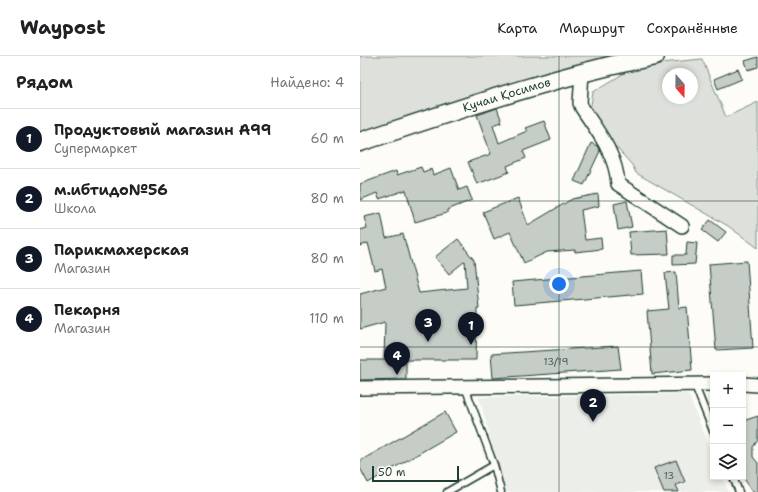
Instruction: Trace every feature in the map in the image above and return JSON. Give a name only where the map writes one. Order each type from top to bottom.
[{"type":"street","name":"Кучаи Қосимов","points":[[360,142],[489,100],[611,65],[656,56]]},
{"type":"street","points":[[582,73],[580,103],[607,146],[615,163],[618,184],[682,226]]},
{"type":"street","points":[[360,388],[710,384]]},
{"type":"street","points":[[746,384],[758,385]]},
{"type":"lane","points":[[694,383],[710,423]]},
{"type":"lane","points":[[465,387],[494,465],[500,492]]},
{"type":"lane","points":[[447,492],[494,465]]},
{"type":"lane","points":[[734,480],[740,492]]},
{"type":"shaded area","points":[[360,56],[611,56],[489,100],[360,139]]},
{"type":"shaded area","points":[[702,59],[726,117],[758,102],[758,248],[728,226],[636,173],[632,165],[614,145],[590,111],[593,92],[631,69],[651,64]]},
{"type":"shaded area","points":[[688,394],[710,449],[710,480],[723,480],[728,492],[505,492],[479,397]]},
{"type":"building","points":[[758,57],[758,67],[748,70],[745,61]]},
{"type":"building","points":[[738,69],[742,79],[718,89],[714,79]]},
{"type":"building","points":[[497,108],[502,122],[493,125],[499,143],[527,131],[525,128],[544,121],[551,140],[523,151],[526,158],[507,166],[509,172],[477,184],[468,162],[491,154],[477,115]]},
{"type":"building","points":[[591,143],[597,146],[600,151],[584,185],[574,181]]},
{"type":"building","points":[[421,167],[423,172],[431,169],[433,175],[451,168],[459,190],[467,187],[472,200],[447,210],[447,213],[415,222],[406,190],[379,199],[377,193],[360,200],[360,184],[396,171],[397,175]]},
{"type":"building","points":[[598,194],[599,206],[581,210],[585,240],[601,238],[602,249],[575,252],[575,250],[547,252],[524,263],[510,232],[494,239],[483,212],[518,198],[528,225],[572,199]]},
{"type":"building","points":[[627,201],[632,227],[618,230],[614,204]]},
{"type":"building","points":[[381,213],[386,238],[403,234],[419,293],[467,288],[465,261],[449,274],[435,257],[458,239],[474,260],[479,308],[477,308],[476,360],[406,360],[406,379],[360,380],[360,360],[384,360],[385,322],[360,329],[360,294],[386,287],[382,269],[375,271],[368,243],[360,246],[360,230],[367,228],[364,217]]},
{"type":"building","points":[[710,220],[726,232],[718,242],[702,230]]},
{"type":"building","points":[[667,229],[669,254],[631,255],[629,232]]},
{"type":"building","points":[[687,242],[697,243],[695,264],[673,265],[673,255],[686,255]]},
{"type":"building","points":[[747,261],[753,348],[716,350],[709,264]]},
{"type":"building","points":[[641,271],[643,294],[514,305],[512,282]]},
{"type":"building","points":[[676,272],[679,308],[687,307],[692,370],[652,374],[647,311],[669,309],[665,273]]},
{"type":"building","points":[[618,346],[621,369],[493,378],[491,354]]},
{"type":"building","points":[[445,412],[456,432],[368,483],[360,468],[360,461]]},
{"type":"building","points":[[758,416],[758,440],[753,447],[753,457],[758,463],[758,492],[753,492],[745,480],[746,420]]},
{"type":"building","points":[[676,460],[685,482],[676,485],[679,492],[664,492],[654,468]]},
{"type":"place","name":"Парикмахерская","points":[[428,342]]},
{"type":"place","name":"Продуктовый магазин А99","points":[[471,345]]},
{"type":"place","name":"Пекарня","points":[[397,375]]},
{"type":"place","name":"м.ибтидо№56","points":[[593,422]]}]
